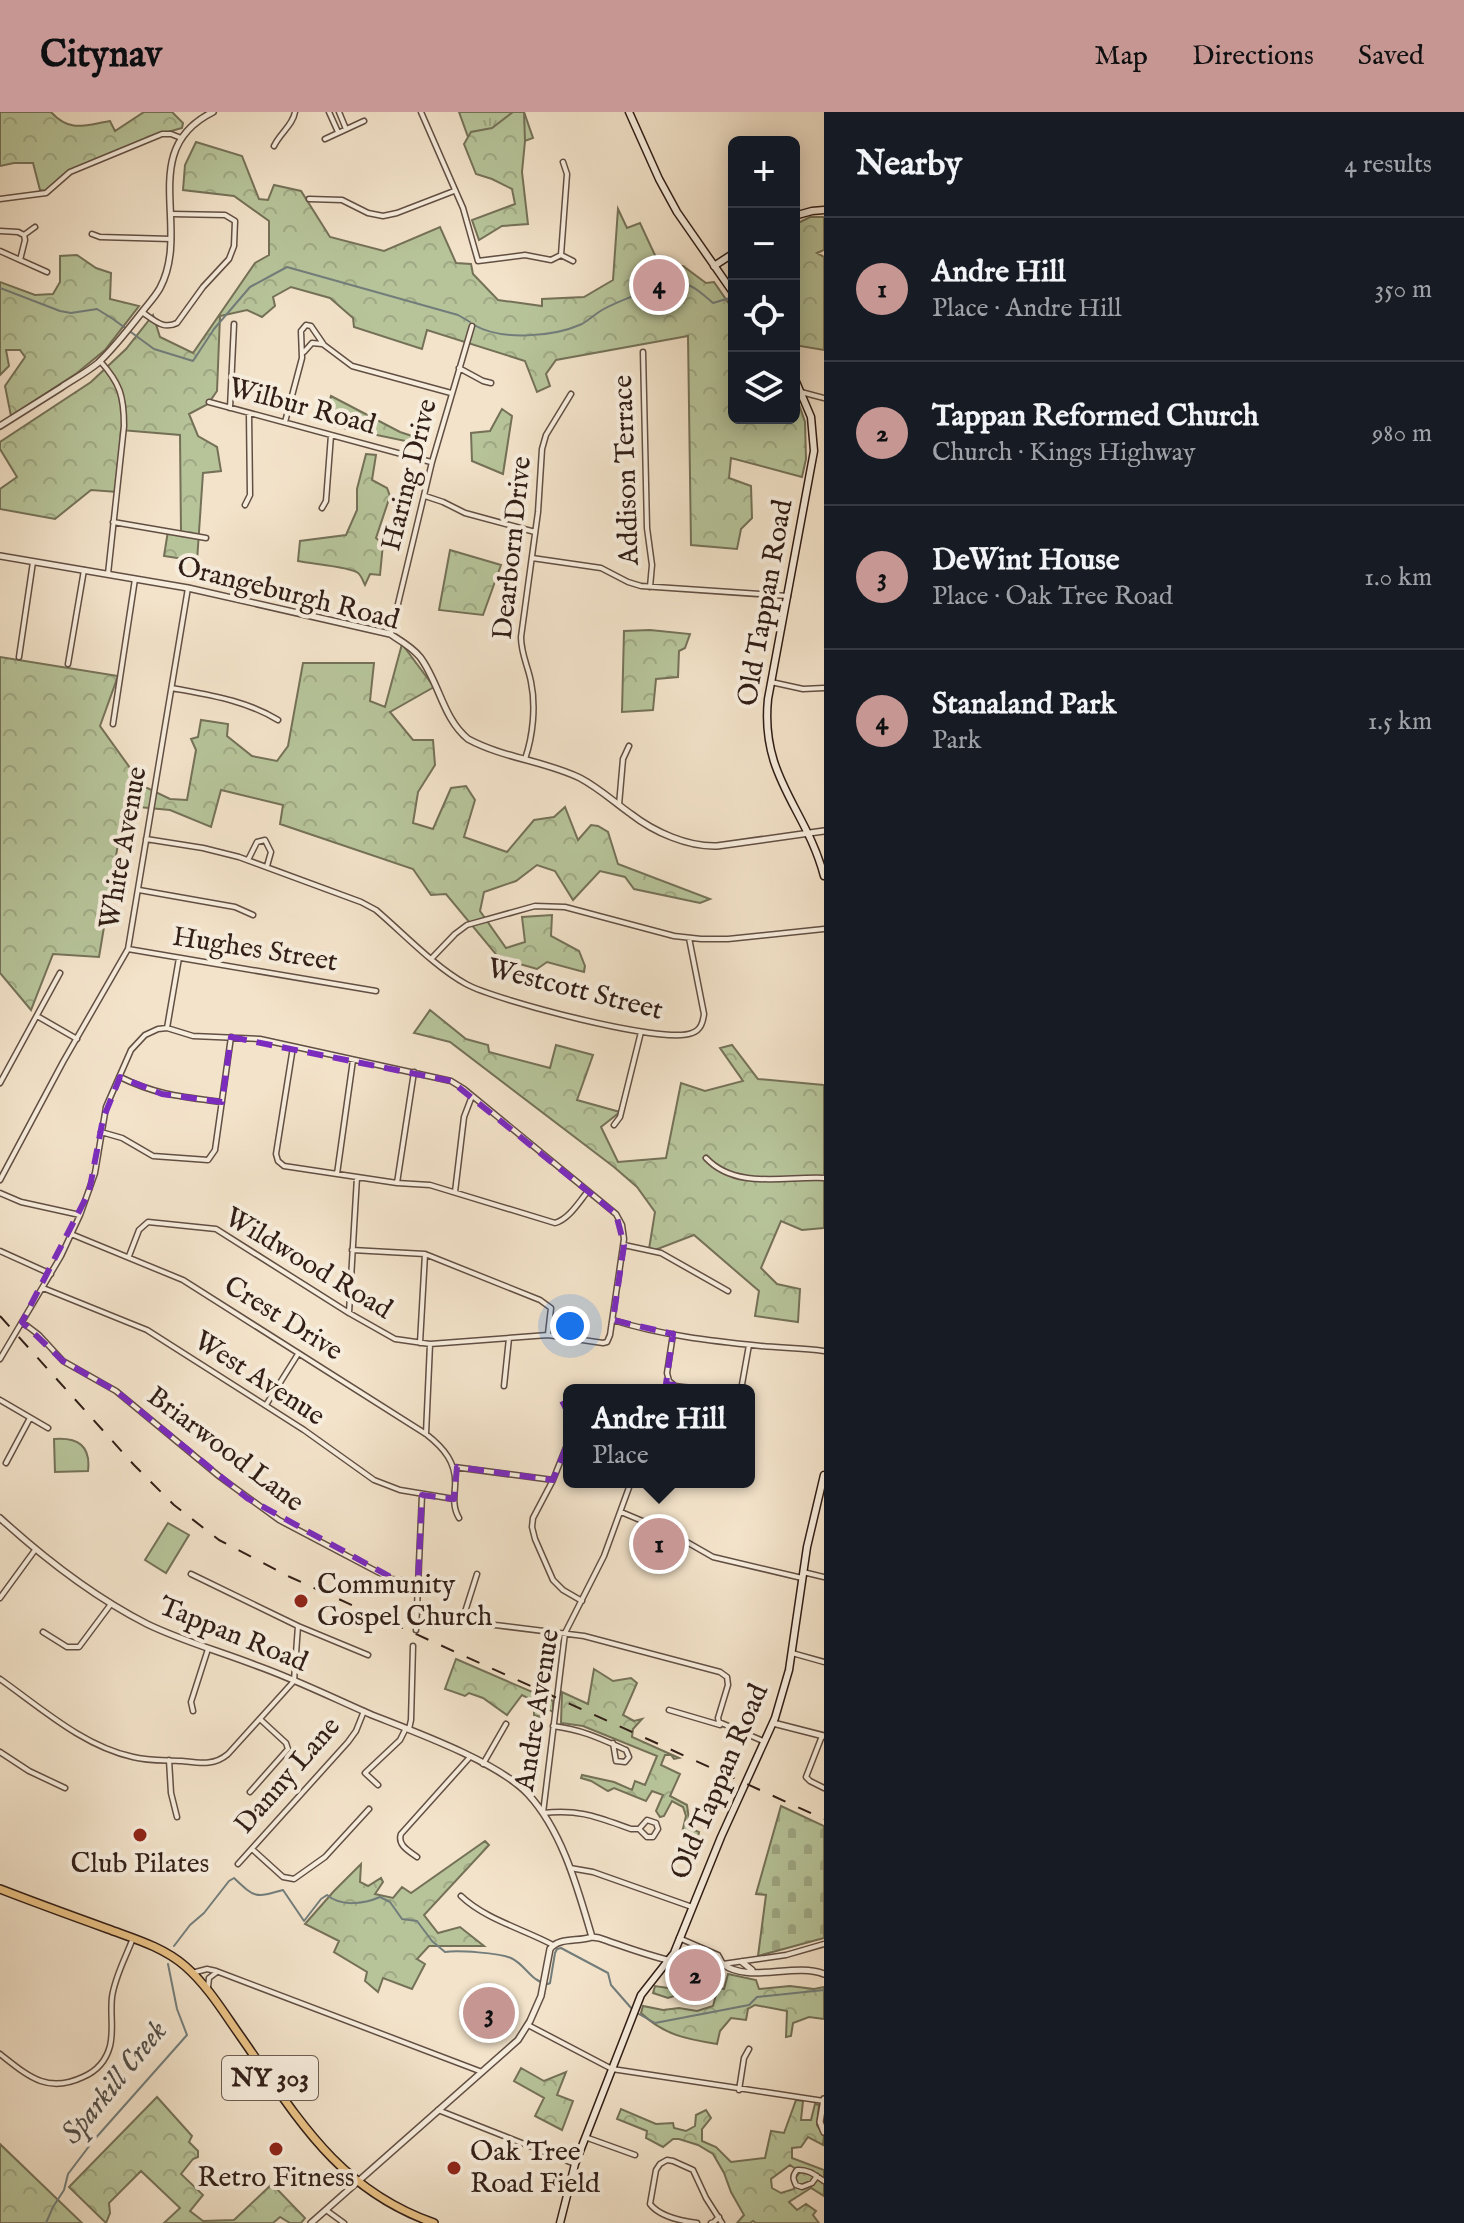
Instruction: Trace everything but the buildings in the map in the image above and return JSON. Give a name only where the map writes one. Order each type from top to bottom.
[{"type":"main road","points":[[629,112],[677,212],[728,286]]},
{"type":"main road","points":[[800,214],[824,210]]},
{"type":"main road","points":[[714,266],[728,257]]},
{"type":"main road","name":"Old Tappan Road","points":[[800,398],[811,417],[814,451],[771,682],[767,720],[772,759],[781,784],[809,834],[824,876]]},
{"type":"main road","name":"Old Tappan Road","points":[[560,2223],[575,2164],[634,2012],[648,1983],[669,1960],[773,1723],[792,1653],[812,1519],[824,1475]]},
{"type":"main road","points":[[0,1889],[169,1954],[210,1993]]},
{"type":"main road","name":"NY 303","points":[[210,1993],[313,2139],[357,2182],[395,2206],[434,2223]]},
{"type":"street","points":[[0,426],[100,361],[157,294],[171,253],[169,173],[173,155],[181,138],[195,122],[213,112]]},
{"type":"street","points":[[274,146],[294,120],[295,112]]},
{"type":"street","points":[[329,112],[339,132]]},
{"type":"street","points":[[339,112],[346,129]]},
{"type":"street","points":[[421,112],[455,190],[478,261],[525,255],[551,260],[560,256],[563,250],[567,174],[563,162]]},
{"type":"street","points":[[325,139],[364,121]]},
{"type":"street","points":[[0,199],[41,195],[70,172],[162,134],[181,138]]},
{"type":"street","points":[[309,199],[337,199],[383,216],[455,190]]},
{"type":"street","points":[[142,312],[161,325],[177,323],[203,287],[229,259],[234,246],[235,221],[232,218],[225,215],[172,214]]},
{"type":"street","points":[[24,235],[35,227]]},
{"type":"street","points":[[0,231],[24,235]]},
{"type":"street","points":[[92,234],[100,237],[171,239]]},
{"type":"street","points":[[20,260],[24,235]]},
{"type":"street","points":[[0,251],[47,272]]},
{"type":"street","points":[[560,256],[573,261]]},
{"type":"street","points":[[230,408],[234,324]]},
{"type":"street","points":[[302,358],[301,331],[306,325],[313,328],[324,345]]},
{"type":"street","name":"Haring Drive","points":[[390,634],[432,462],[472,326]]},
{"type":"street","points":[[285,422],[302,358],[309,345],[316,342],[352,366],[451,393]]},
{"type":"street","name":"Addison Terrace","points":[[643,352],[647,528],[652,565],[650,587]]},
{"type":"street","points":[[100,361],[118,385],[124,407],[108,574]]},
{"type":"street","points":[[459,368],[491,383]]},
{"type":"street","name":"Dearborn Drive","points":[[525,759],[530,742],[532,693],[522,655],[521,637],[544,441],[571,394]]},
{"type":"street","points":[[800,395],[824,398]]},
{"type":"street","name":"Wilbur Road","points":[[209,402],[432,462]]},
{"type":"street","points":[[245,505],[250,495],[249,413]]},
{"type":"street","points":[[322,508],[326,501],[331,435]]},
{"type":"street","points":[[425,496],[465,513],[535,532]]},
{"type":"street","points":[[113,522],[206,538]]},
{"type":"street","name":"Orangeburgh Road","points":[[0,556],[188,588],[390,634],[408,645],[420,658],[455,726],[464,736],[475,743],[577,777],[651,827],[684,841],[717,846],[824,831]]},
{"type":"street","points":[[532,558],[601,568],[634,585],[788,596]]},
{"type":"street","points":[[19,657],[33,562]]},
{"type":"street","points":[[68,664],[84,570]]},
{"type":"street","points":[[113,724],[135,579]]},
{"type":"street","name":"White Avenue","points":[[0,1180],[128,949],[188,588]]},
{"type":"street","points":[[771,682],[803,689],[824,688]]},
{"type":"street","points":[[172,688],[226,698],[278,720]]},
{"type":"street","points":[[619,805],[623,759],[629,746]]},
{"type":"street","name":"Westcott Street","points":[[146,839],[203,848],[248,860],[369,905],[455,977],[480,991],[548,1011],[641,1032],[688,1034],[697,1030],[702,1023],[704,1014],[689,938]]},
{"type":"street","points":[[248,860],[257,842],[265,840],[271,852],[267,867]]},
{"type":"street","points":[[138,890],[235,907],[253,915]]},
{"type":"street","points":[[432,958],[467,925],[535,906],[565,907],[689,938],[728,939],[824,929]]},
{"type":"street","name":"Hughes Street","points":[[128,949],[376,991]]},
{"type":"street","points":[[167,1028],[179,958]]},
{"type":"street","points":[[0,1083],[60,973]]},
{"type":"street","points":[[37,1016],[77,1039]]},
{"type":"street","points":[[0,1359],[51,1274],[80,1215],[95,1173],[106,1107],[131,1050],[152,1031],[167,1028],[193,1036],[260,1039],[451,1081],[620,1219],[624,1245],[613,1320],[643,1330],[749,1345],[824,1351]]},
{"type":"street","points":[[614,1125],[620,1117],[641,1032]]},
{"type":"street","points":[[101,1132],[122,1138],[153,1156],[205,1161],[211,1158],[215,1150],[231,1037]]},
{"type":"street","points":[[293,1047],[277,1158],[284,1166],[430,1185],[555,1223],[567,1217],[588,1191]]},
{"type":"street","points":[[337,1174],[353,1060]]},
{"type":"street","points":[[397,1183],[414,1072]]},
{"type":"street","points":[[120,1077],[162,1094],[222,1102]]},
{"type":"street","points":[[455,1192],[464,1117],[472,1096]]},
{"type":"street","points":[[706,1158],[714,1166],[743,1178],[824,1178]]},
{"type":"street","points":[[349,1313],[357,1177]]},
{"type":"street","points":[[0,1193],[21,1202],[80,1215]]},
{"type":"street","name":"Wildwood Road","points":[[129,1256],[139,1230],[148,1222],[211,1227],[388,1336],[420,1343],[548,1335],[603,1343],[609,1340],[613,1320]]},
{"type":"street","name":"Crest Drive","points":[[71,1234],[183,1280],[426,1434],[448,1454],[454,1467]]},
{"type":"street","points":[[624,1245],[661,1253],[728,1291]]},
{"type":"street","points":[[352,1250],[425,1254],[545,1302],[551,1308],[548,1335]]},
{"type":"street","points":[[0,1251],[51,1274]]},
{"type":"street","points":[[420,1343],[425,1254]]},
{"type":"street","name":"West Avenue","points":[[43,1288],[147,1330],[266,1405],[374,1480],[422,1495],[454,1499]]},
{"type":"street","name":"Briarwood Lane","points":[[22,1322],[63,1361],[116,1391],[220,1477],[279,1520],[391,1579],[418,1582]]},
{"type":"street","points":[[673,1334],[667,1373],[673,1384]]},
{"type":"street","points":[[504,1386],[509,1338]]},
{"type":"street","points":[[426,1434],[430,1344]]},
{"type":"street","points":[[742,1384],[749,1345]]},
{"type":"street","points":[[266,1405],[298,1354]]},
{"type":"street","points":[[0,1400],[48,1428]]},
{"type":"street","points":[[6,1463],[30,1418]]},
{"type":"street","points":[[563,1455],[533,1518],[533,1533],[553,1580],[582,1601]]},
{"type":"street","points":[[459,1518],[455,1511],[454,1467],[553,1480]]},
{"type":"street","name":"Andre Avenue","points":[[543,1813],[565,1633],[612,1537],[629,1488]]},
{"type":"street","points":[[416,1630],[422,1495]]},
{"type":"street","points":[[621,1512],[671,1533],[713,1557],[824,1577]]},
{"type":"street","name":"Tappan Road","points":[[0,1518],[68,1577],[148,1624],[257,1665],[407,1729],[470,1757],[516,1783],[543,1813],[570,1868],[592,1937]]},
{"type":"street","points":[[0,1598],[35,1550]]},
{"type":"street","points":[[191,1574],[298,1626],[368,1655]]},
{"type":"street","points":[[463,1618],[477,1574]]},
{"type":"street","points":[[43,1632],[67,1647],[79,1647],[111,1604]]},
{"type":"street","points":[[417,1610],[495,1625],[584,1636],[725,1674],[728,1685],[718,1718],[723,1725]]},
{"type":"street","points":[[0,1679],[65,1726],[97,1744],[135,1758],[216,1762],[261,1720],[294,1681],[298,1626]]},
{"type":"street","points":[[378,1785],[365,1773],[400,1740],[411,1720],[413,1646]]},
{"type":"street","points":[[193,1711],[191,1702],[208,1649]]},
{"type":"street","points":[[792,1653],[824,1662]]},
{"type":"street","points":[[669,1710],[765,1741]]},
{"type":"street","name":"Danny Lane","points":[[238,1864],[348,1742],[364,1711]]},
{"type":"street","points":[[250,1792],[288,1749],[286,1743],[261,1720]]},
{"type":"street","points":[[773,1723],[823,1736],[806,1777],[824,1788]]},
{"type":"street","points":[[483,1764],[506,1724]]},
{"type":"street","points":[[553,1726],[578,1729],[613,1743],[629,1753],[625,1762],[616,1761],[613,1743]]},
{"type":"street","points":[[0,1752],[29,1771],[65,1788]]},
{"type":"street","points":[[417,1857],[402,1845],[399,1839],[401,1834],[470,1757]]},
{"type":"street","points":[[169,1760],[169,1781],[177,1817]]},
{"type":"street","points":[[252,1849],[283,1877],[294,1879],[325,1857],[369,1809]]},
{"type":"street","points":[[543,1813],[588,1813],[631,1829],[639,1829],[647,1820],[656,1823],[658,1829],[653,1837],[643,1835],[639,1829]]},
{"type":"street","points":[[570,1868],[593,1872],[692,1907]]},
{"type":"street","points":[[461,1896],[478,1911],[553,1945]]},
{"type":"street","points":[[311,2223],[514,2045],[528,2025],[543,1989],[553,1945],[592,1937],[669,1960],[710,1966],[786,1955],[824,1944]]},
{"type":"street","points":[[0,2054],[27,2075],[48,2084],[65,2084],[95,2070],[105,2059],[111,2044],[112,1997],[133,1938]]},
{"type":"street","points":[[679,1938],[718,1955],[728,1969],[756,1973],[810,1970],[824,1974]]},
{"type":"street","points":[[742,1962],[756,1973]]},
{"type":"street","points":[[192,1973],[207,1969],[232,1976],[482,2072]]},
{"type":"street","points":[[210,1993],[208,1980],[220,1972]]},
{"type":"street","points":[[528,2025],[612,2069],[739,2090],[824,2100],[820,2122],[824,2132]]},
{"type":"street","points":[[739,2090],[744,2058],[749,2049]]},
{"type":"street","points":[[438,2110],[575,2164]]},
{"type":"street","points":[[585,2137],[635,2155]]},
{"type":"street","points":[[697,2223],[673,2218],[650,2204],[653,2177],[660,2164],[667,2160],[693,2170],[722,2223]]},
{"type":"street","points":[[817,2176],[807,2187],[798,2187],[793,2180],[797,2170],[807,2170],[817,2176],[824,2181]]},
{"type":"street","points":[[326,2210],[344,2223]]},
{"type":"street","points":[[713,2223],[719,2217]]},
{"type":"highlighted area","points":[[231,1037],[451,1081],[616,1214],[624,1245],[613,1320],[673,1334],[666,1384],[703,1389],[682,1458],[640,1450],[648,1414],[561,1399],[575,1425],[553,1480],[457,1467],[454,1499],[422,1495],[418,1582],[398,1581],[247,1498],[116,1391],[63,1361],[22,1322],[89,1192],[103,1119],[120,1077],[162,1094],[222,1102]]},
{"type":"green space","points":[[0,112],[51,112],[65,123],[78,126],[110,121],[115,131],[144,112],[172,112],[183,123],[182,128],[71,170],[46,191],[40,190],[33,163],[0,166]]},
{"type":"green space","points":[[459,112],[524,112],[533,138],[476,159]]},
{"type":"green space","points":[[513,112],[524,112],[522,172],[528,224],[502,226],[479,240],[472,220],[515,204],[512,189],[476,174],[464,144],[471,132],[492,128]]},
{"type":"green space","points":[[196,142],[242,156],[259,199],[268,200],[274,185],[301,191],[330,237],[384,251],[440,227],[456,263],[471,264],[473,274],[498,300],[542,306],[542,299],[584,297],[613,280],[618,209],[627,228],[640,223],[660,266],[683,266],[706,283],[714,282],[728,302],[728,424],[800,424],[800,408],[805,422],[806,459],[802,477],[731,458],[729,478],[751,486],[752,518],[741,529],[737,549],[691,545],[688,336],[556,360],[546,374],[550,386],[537,392],[525,361],[427,330],[422,349],[354,327],[353,318],[330,298],[291,287],[273,297],[275,306],[262,317],[247,310],[220,316],[217,391],[208,404],[189,414],[198,436],[217,447],[221,471],[203,473],[197,561],[164,556],[168,531],[181,533],[180,435],[121,430],[117,492],[91,490],[55,519],[0,509],[0,489],[17,477],[0,449],[0,442],[91,382],[126,349],[153,315],[160,337],[193,353],[255,263],[269,255],[269,221],[234,196],[183,190],[185,165]]},
{"type":"green space","points":[[810,217],[824,217],[824,250],[817,253],[824,257],[824,350],[800,346],[800,222]]},
{"type":"green space","points":[[77,255],[96,268],[111,273],[110,299],[139,306],[105,350],[77,373],[11,416],[5,386],[25,357],[20,350],[6,350],[9,366],[0,375],[0,282],[35,295],[53,294],[60,282],[60,256]]},
{"type":"green space","points":[[331,396],[415,437],[410,442],[334,426],[324,419]]},
{"type":"green space","points":[[502,409],[512,416],[503,474],[472,461],[471,433],[490,431]]},
{"type":"green space","points":[[366,454],[376,455],[372,480],[387,488],[390,496],[376,538],[383,544],[380,575],[370,574],[365,585],[354,571],[298,561],[300,541],[346,535],[357,510],[357,489]]},
{"type":"green space","points":[[450,550],[501,565],[483,615],[439,610]]},
{"type":"green space","points":[[624,631],[690,634],[685,648],[679,651],[678,677],[656,679],[653,710],[622,712]]},
{"type":"green space","points":[[402,644],[434,687],[390,712],[413,740],[433,740],[435,765],[418,792],[413,823],[433,829],[451,788],[466,786],[475,800],[464,837],[507,852],[534,820],[554,817],[565,807],[578,840],[591,825],[598,826],[608,832],[618,864],[710,899],[700,903],[634,889],[625,877],[600,871],[573,900],[555,871],[537,865],[516,881],[484,892],[480,911],[506,948],[525,942],[522,917],[552,915],[551,936],[579,951],[584,972],[547,962],[537,969],[499,958],[446,894],[431,895],[413,869],[280,824],[283,805],[221,790],[211,827],[170,810],[128,806],[119,838],[99,957],[53,954],[31,1010],[0,973],[0,657],[118,676],[100,726],[143,786],[170,799],[187,800],[196,750],[191,739],[198,737],[201,720],[228,724],[227,736],[252,756],[277,761],[288,746],[303,663],[374,663],[370,701],[385,707]]},
{"type":"green space","points":[[430,1010],[466,1039],[488,1045],[489,1052],[550,1068],[556,1045],[593,1055],[577,1100],[620,1112],[601,1127],[618,1162],[666,1158],[681,1083],[705,1091],[743,1081],[720,1048],[732,1045],[758,1079],[824,1085],[824,1228],[802,1230],[781,1221],[761,1268],[777,1284],[800,1289],[798,1322],[755,1316],[759,1291],[694,1235],[655,1250],[649,1249],[655,1212],[637,1187],[450,1042],[414,1033]]},
{"type":"green space","points":[[54,1439],[70,1440],[81,1445],[87,1455],[88,1471],[55,1472]]},
{"type":"green space","points":[[168,1523],[189,1535],[166,1573],[145,1560]]},
{"type":"green space","points":[[456,1659],[553,1701],[553,1712],[541,1705],[540,1717],[534,1715],[534,1701],[522,1695],[507,1715],[483,1698],[445,1689]]},
{"type":"green space","points":[[594,1669],[613,1681],[631,1678],[637,1683],[623,1715],[634,1721],[642,1719],[633,1729],[632,1737],[679,1758],[665,1755],[661,1765],[680,1774],[670,1796],[687,1805],[687,1827],[699,1832],[698,1837],[682,1833],[686,1816],[683,1807],[672,1801],[664,1816],[660,1817],[656,1811],[663,1795],[652,1791],[646,1801],[614,1788],[608,1791],[581,1778],[582,1775],[614,1782],[632,1790],[635,1781],[645,1785],[657,1756],[583,1726],[561,1723],[562,1692],[588,1704]]},
{"type":"green space","points":[[781,1806],[824,1826],[824,1938],[758,1956],[766,1895],[756,1894]]},
{"type":"green space","points":[[485,1841],[489,1845],[424,1915],[438,1933],[460,1927],[484,1946],[429,1946],[417,1959],[425,1964],[412,1989],[383,1978],[378,1992],[365,1981],[367,1972],[334,1952],[339,1941],[305,1924],[361,1864],[360,1882],[368,1886],[381,1878],[383,1882],[375,1894],[393,1898],[402,1887],[411,1893]]},
{"type":"green space","points":[[728,1974],[756,1980],[759,1989],[824,1987],[824,2019],[809,2017],[793,2023],[791,2036],[786,2037],[787,2011],[755,2005],[748,2009],[746,2020],[731,2018],[720,2031],[717,2044],[676,2035],[641,2013],[643,2006],[697,2011],[713,2006],[716,1995],[696,1989],[668,1998],[653,1993],[655,1986],[668,1988],[683,1980],[724,1989]]},
{"type":"green space","points":[[521,2068],[544,2081],[566,2072],[557,2095],[573,2101],[562,2130],[535,2116],[544,2098],[514,2081]]},
{"type":"green space","points":[[157,2097],[192,2136],[189,2142],[198,2151],[198,2157],[181,2174],[203,2195],[190,2211],[203,2221],[234,2220],[272,2184],[305,2218],[301,2223],[290,2223],[280,2217],[273,2223],[164,2223],[180,2208],[141,2171],[109,2203],[110,2213],[106,2223],[69,2187]]},
{"type":"green space","points":[[796,2100],[803,2101],[801,2120],[811,2120],[815,2104],[819,2105],[817,2125],[824,2136],[823,2145],[808,2137],[801,2147],[792,2148],[792,2158],[824,2170],[824,2196],[811,2188],[789,2202],[797,2210],[806,2204],[816,2211],[813,2215],[819,2223],[737,2223],[744,2215],[713,2154],[679,2139],[673,2139],[663,2147],[646,2138],[647,2131],[617,2119],[621,2109],[656,2124],[673,2123],[674,2128],[686,2131],[695,2126],[696,2115],[706,2110],[711,2118],[702,2129],[702,2141],[716,2147],[731,2162],[765,2158],[771,2131],[784,2133]],"holes":[[[790,2165],[800,2172],[794,2189],[781,2193],[772,2188],[771,2179]]]},
{"type":"green space","points":[[0,2144],[82,2223],[0,2223]]},
{"type":"waterway","points":[[0,288],[60,311],[71,313],[97,309],[154,349],[193,361],[214,329],[250,287],[287,267],[458,315],[470,322]]},
{"type":"waterway","points":[[474,325],[513,335],[557,332],[582,324],[616,303],[672,282],[692,287],[713,303],[728,298]]},
{"type":"waterway","name":"Sparkill Creek","points":[[174,1946],[234,1878],[256,1894],[283,1890],[304,1921],[327,1895],[353,1903],[380,1897],[390,1902],[402,1919],[417,1921],[445,1952],[478,1952],[511,1958],[542,1983],[550,1983],[555,1953],[561,1948],[608,1973],[611,1985],[632,2009]]},
{"type":"waterway","name":"Sparkill Creek","points":[[46,2223],[64,2190],[68,2174],[93,2141],[187,2035],[177,2009],[168,1964]]},
{"type":"waterway","name":"Sparkill Creek","points":[[637,2013],[655,2023],[749,2005],[757,1997],[824,1990]]},
{"type":"railway","points":[[0,1316],[134,1465],[174,1505],[219,1540],[290,1577],[824,1819]]},
{"type":"place","name":"Stanaland Park","points":[[659,285]]},
{"type":"place","name":"Andre Hill","points":[[659,1544]]},
{"type":"place","name":"Community Gospel Church","points":[[301,1601]]},
{"type":"place","name":"Club Pilates","points":[[140,1835]]},
{"type":"place","name":"Tappan Reformed Church","points":[[695,1975]]},
{"type":"place","name":"DeWint House","points":[[489,2013]]},
{"type":"place","name":"Retro Fitness","points":[[276,2149]]},
{"type":"place","name":"Oak Tree Road Field","points":[[454,2168]]}]
